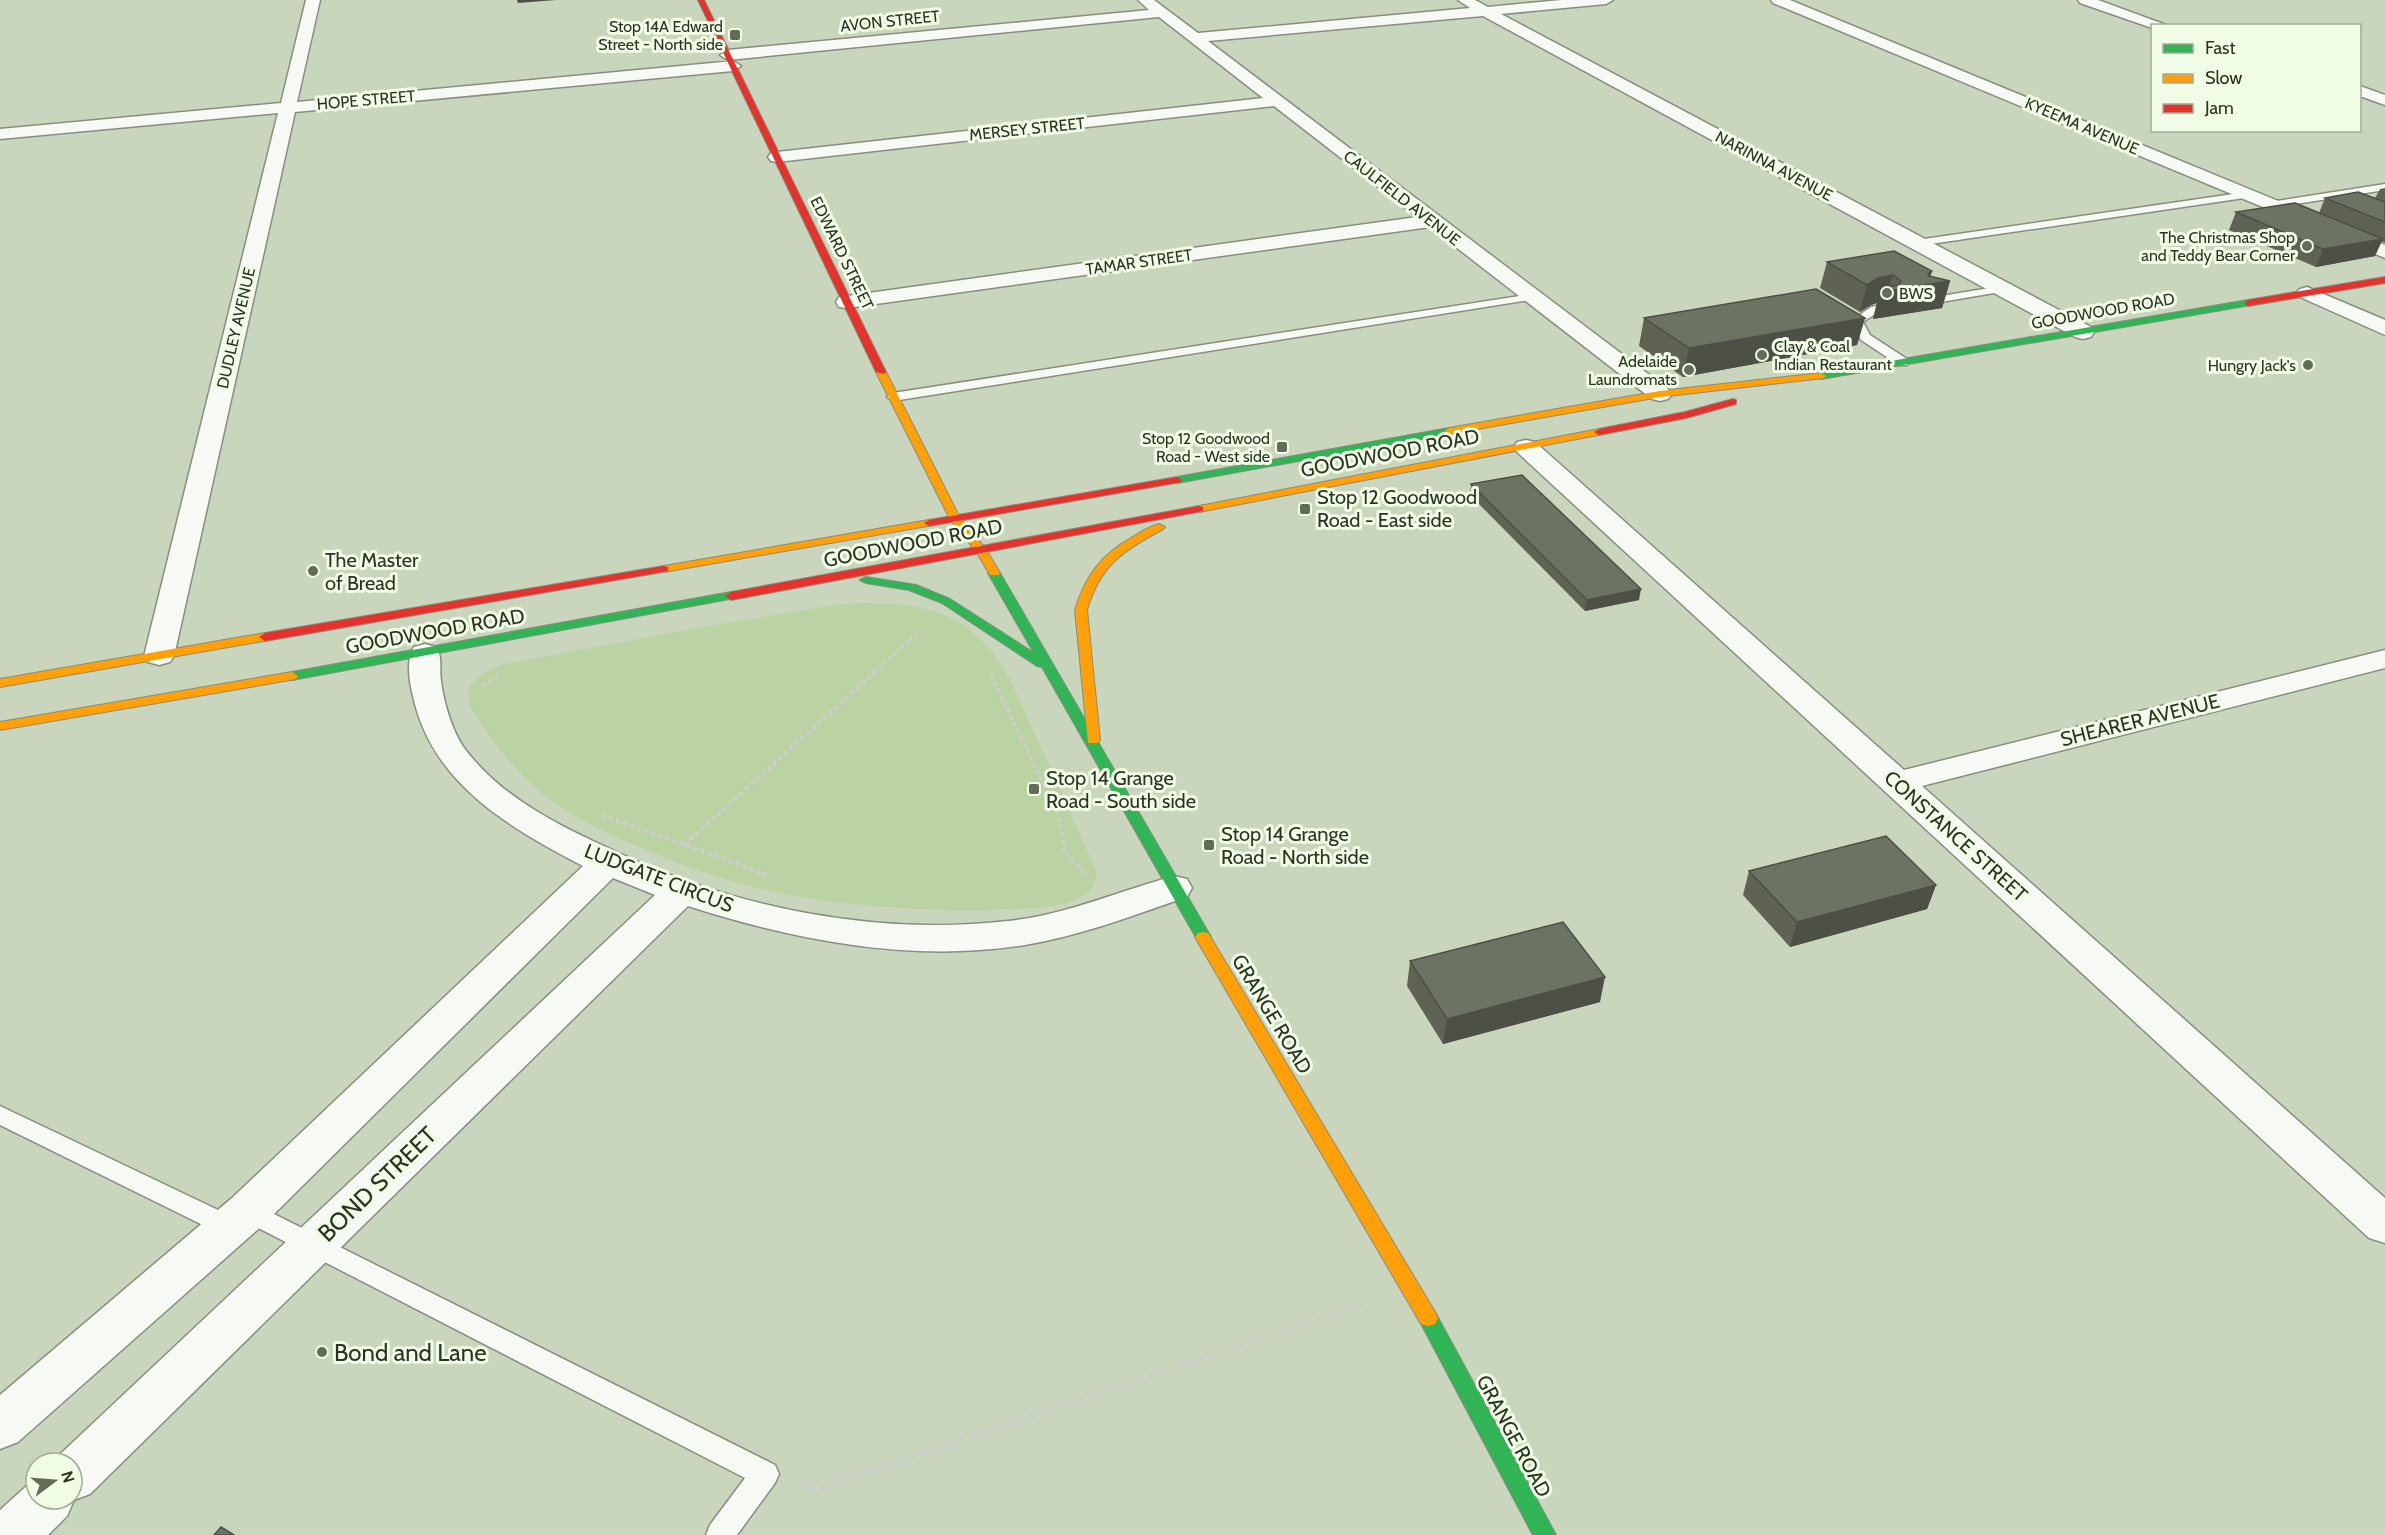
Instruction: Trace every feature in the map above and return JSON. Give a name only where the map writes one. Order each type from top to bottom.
[{"type":"main road","name":"EDWARD STREET","points":[[701,0],[892,397],[955,519]]},
{"type":"main road","name":"GOODWOOD ROAD","points":[[0,683],[955,519],[1660,394],[1827,375],[2385,280]]},
{"type":"main road","name":"GOODWOOD ROAD","points":[[0,726],[425,653],[1526,447],[1686,415],[1827,375]]},
{"type":"main road","points":[[1094,748],[1081,610],[1084,591],[1093,573],[1105,559],[1184,512]]},
{"type":"main road","name":"GRANGE ROAD","points":[[955,519],[981,550],[1174,888],[1412,1288],[1545,1535]]},
{"type":"main road","points":[[838,577],[892,583],[932,594],[955,606],[1048,668]]},
{"type":"street","name":"DUDLEY AVENUE","points":[[159,656],[313,0]]},
{"type":"street","name":"CAULFIELD AVENUE","points":[[1145,0],[1660,394]]},
{"type":"street","name":"NARINNA AVENUE","points":[[1465,0],[2083,332]]},
{"type":"street","points":[[1195,38],[1606,0]]},
{"type":"street","name":"KYEEMA AVENUE","points":[[1778,0],[2385,252]]},
{"type":"street","points":[[2085,0],[2156,24]]},
{"type":"street","name":"AVON STREET","points":[[731,61],[1162,13]]},
{"type":"street","name":"HOPE STREET","points":[[0,134],[731,61]]},
{"type":"street","points":[[2361,91],[2385,100]]},
{"type":"street","name":"MERSEY STREET","points":[[777,157],[1277,101]]},
{"type":"street","name":"TAMAR STREET","points":[[847,302],[1432,221]]},
{"type":"street","points":[[2307,293],[2385,328]]},
{"type":"street","name":"CONSTANCE STREET","points":[[1526,447],[2385,1225]]},
{"type":"street","name":"LUDGATE CIRCUS","points":[[425,653],[426,685],[435,720],[456,759],[495,800],[542,831],[608,862],[682,891],[747,912],[844,932],[913,938],[966,937],[1038,930],[1174,888]]},
{"type":"street","name":"SHEARER AVENUE","points":[[1896,782],[2385,659]]},
{"type":"street","points":[[0,1426],[239,1219],[608,862]]},
{"type":"street","name":"BOND STREET","points":[[84,1465],[682,891]]},
{"type":"street","points":[[11,1535],[36,1511]]},
{"type":"lane","points":[[2270,205],[2385,188]]},
{"type":"lane","points":[[1917,243],[2247,195]]},
{"type":"lane","points":[[2330,196],[2352,204]]},
{"type":"lane","points":[[1929,301],[2002,289]]},
{"type":"lane","points":[[892,397],[1532,297]]},
{"type":"lane","points":[[1886,308],[1875,309],[1857,321],[1865,337],[1903,362]]},
{"type":"lane","points":[[0,1115],[239,1219],[314,1244],[765,1474],[720,1535]]},
{"type":"path","points":[[684,845],[927,625]]},
{"type":"path","points":[[987,666],[1058,814],[1065,853],[1117,907]]},
{"type":"path","points":[[765,1474],[817,1489],[1412,1288]]},
{"type":"green space","points":[[861,603],[909,606],[930,610],[948,617],[965,626],[996,657],[1010,679],[1096,870],[1095,882],[1089,891],[1067,903],[1040,908],[909,909],[796,896],[718,877],[615,837],[555,803],[529,782],[506,758],[475,714],[468,696],[470,688],[480,676],[505,664],[708,626],[834,605]]},
{"type":"building","points":[[2358,192],[2385,202],[2385,222],[2325,198]]},
{"type":"building","points":[[2295,203],[2383,239],[2323,249],[2236,212]]},
{"type":"building","points":[[1894,251],[1932,271],[1928,274],[1929,276],[1950,281],[1880,292],[1886,287],[1899,285],[1901,281],[1893,275],[1878,278],[1867,285],[1827,262]]},
{"type":"building","points":[[1816,289],[1865,318],[1689,348],[1644,318]]},
{"type":"building","points":[[1522,475],[1641,589],[1587,600],[1471,484]]},
{"type":"building","points":[[1886,836],[1936,885],[1797,922],[1749,871]]},
{"type":"building","points":[[1563,922],[1605,977],[1447,1019],[1410,961]]},
{"type":"building","points":[[221,1527],[234,1535],[214,1535]]},
{"type":"traffic: fast","points":[[1821,376],[2248,303]]},
{"type":"traffic: fast","points":[[1177,480],[1449,431]]},
{"type":"traffic: fast","points":[[994,573],[1203,937]]},
{"type":"traffic: fast","points":[[866,580],[912,587],[946,601],[1041,663]]},
{"type":"traffic: fast","points":[[292,676],[731,596]]},
{"type":"traffic: fast","points":[[1428,1318],[1545,1535]]},
{"type":"traffic: slow","points":[[881,372],[955,519],[981,550],[994,573]]},
{"type":"traffic: slow","points":[[1449,431],[1660,394],[1821,376]]},
{"type":"traffic: slow","points":[[1199,509],[1599,432]]},
{"type":"traffic: slow","points":[[664,569],[929,523]]},
{"type":"traffic: slow","points":[[1093,740],[1081,610],[1092,580],[1100,568],[1119,550],[1159,527]]},
{"type":"traffic: slow","points":[[0,683],[265,637]]},
{"type":"traffic: slow","points":[[0,726],[292,676]]},
{"type":"traffic: slow","points":[[1203,937],[1428,1318]]},
{"type":"traffic: jam","points":[[701,0],[881,372]]},
{"type":"traffic: jam","points":[[2248,303],[2385,280]]},
{"type":"traffic: jam","points":[[1599,432],[1686,415],[1733,402]]},
{"type":"traffic: jam","points":[[929,523],[1177,480]]},
{"type":"traffic: jam","points":[[731,596],[1199,509]]},
{"type":"traffic: jam","points":[[265,637],[664,569]]},
{"type":"place","name":"Stop 14A Edward Street - North side","points":[[735,35]]},
{"type":"place","name":"The Christmas Shop and Teddy Bear Corner","points":[[2307,246]]},
{"type":"place","name":"BWS","points":[[1887,293]]},
{"type":"place","name":"Clay & Coal Indian Restaurant","points":[[1762,355]]},
{"type":"place","name":"Hungry Jack's","points":[[2308,365]]},
{"type":"place","name":"Adelaide Laundromats","points":[[1689,370]]},
{"type":"place","name":"Stop 12 Goodwood Road - West side","points":[[1282,447]]},
{"type":"place","name":"Stop 12 Goodwood Road - East side","points":[[1305,509]]},
{"type":"place","name":"The Master of Bread","points":[[313,571]]},
{"type":"place","name":"Stop 14 Grange Road - South side","points":[[1034,789]]},
{"type":"place","name":"Stop 14 Grange Road - North side","points":[[1209,845]]},
{"type":"place","name":"Bond and Lane","points":[[322,1352]]}]
